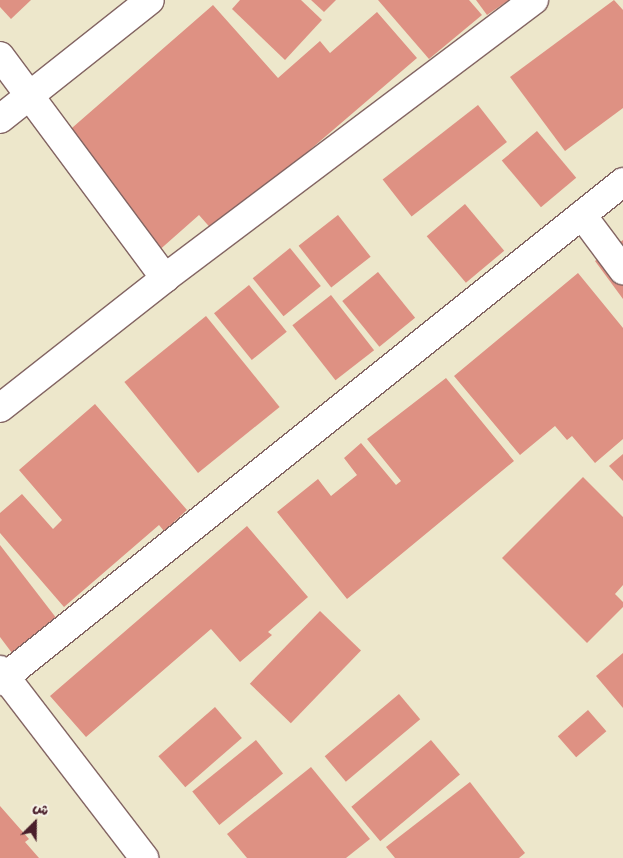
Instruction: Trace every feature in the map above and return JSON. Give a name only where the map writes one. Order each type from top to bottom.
[{"type":"street","points":[[0,119],[150,0]]},
{"type":"street","points":[[0,408],[165,278],[534,0]]},
{"type":"street","points":[[0,56],[165,278]]},
{"type":"street","points":[[144,858],[2,676],[623,182]]},
{"type":"street","points":[[582,215],[623,270]]},
{"type":"building","points":[[0,0],[31,0],[11,19],[0,7]]},
{"type":"building","points":[[240,0],[301,0],[322,20],[285,60],[232,9]]},
{"type":"building","points":[[311,0],[336,0],[324,12]]},
{"type":"building","points":[[378,0],[469,0],[482,15],[429,59]]},
{"type":"building","points":[[476,0],[509,0],[487,15]]},
{"type":"building","points":[[614,0],[623,10],[623,108],[565,151],[510,77]]},
{"type":"building","points":[[213,5],[278,78],[320,41],[330,53],[377,12],[417,58],[214,232],[199,215],[156,253],[57,141]]},
{"type":"building","points":[[478,105],[507,142],[412,217],[383,179]]},
{"type":"building","points":[[537,131],[576,178],[541,207],[502,161]]},
{"type":"building","points":[[465,204],[504,251],[466,283],[427,236]]},
{"type":"building","points":[[338,215],[371,257],[331,288],[299,246]]},
{"type":"building","points":[[623,240],[623,299],[595,261]]},
{"type":"building","points":[[290,248],[321,286],[284,316],[253,278]]},
{"type":"building","points":[[378,272],[415,318],[379,347],[342,301]]},
{"type":"building","points":[[578,273],[623,328],[623,439],[595,463],[572,436],[567,440],[555,426],[520,455],[454,376]]},
{"type":"building","points":[[249,285],[287,332],[252,360],[214,313]]},
{"type":"building","points":[[331,295],[374,350],[335,380],[292,325]]},
{"type":"building","points":[[206,316],[280,407],[198,473],[124,382]]},
{"type":"building","points":[[446,378],[514,461],[347,599],[277,512],[318,479],[331,496],[357,475],[344,458],[361,443],[396,485],[401,481],[367,439]]},
{"type":"building","points":[[95,404],[187,510],[164,531],[159,525],[64,607],[0,533],[0,513],[22,494],[53,529],[62,520],[19,470]]},
{"type":"building","points":[[623,454],[623,481],[609,466]]},
{"type":"building","points":[[583,477],[623,517],[623,585],[615,594],[623,602],[623,607],[587,643],[502,558]]},
{"type":"building","points":[[247,526],[308,597],[268,632],[272,635],[240,662],[211,629],[86,737],[50,696]]},
{"type":"building","points":[[0,545],[57,619],[12,653],[0,637]]},
{"type":"building","points":[[320,611],[361,651],[291,723],[250,684]]},
{"type":"building","points":[[623,653],[623,708],[596,676]]},
{"type":"building","points":[[399,694],[420,719],[346,782],[325,756]]},
{"type":"building","points":[[215,707],[242,738],[185,787],[158,756]]},
{"type":"building","points":[[588,710],[606,731],[576,757],[558,736]]},
{"type":"building","points":[[256,740],[283,773],[219,825],[192,792]]},
{"type":"building","points":[[431,740],[460,774],[380,841],[351,807]]},
{"type":"building","points":[[311,767],[370,839],[346,858],[247,858],[227,834]]},
{"type":"building","points":[[470,782],[525,853],[519,858],[395,858],[386,847]]},
{"type":"building","points":[[0,806],[29,839],[25,842],[39,858],[0,858]]}]
